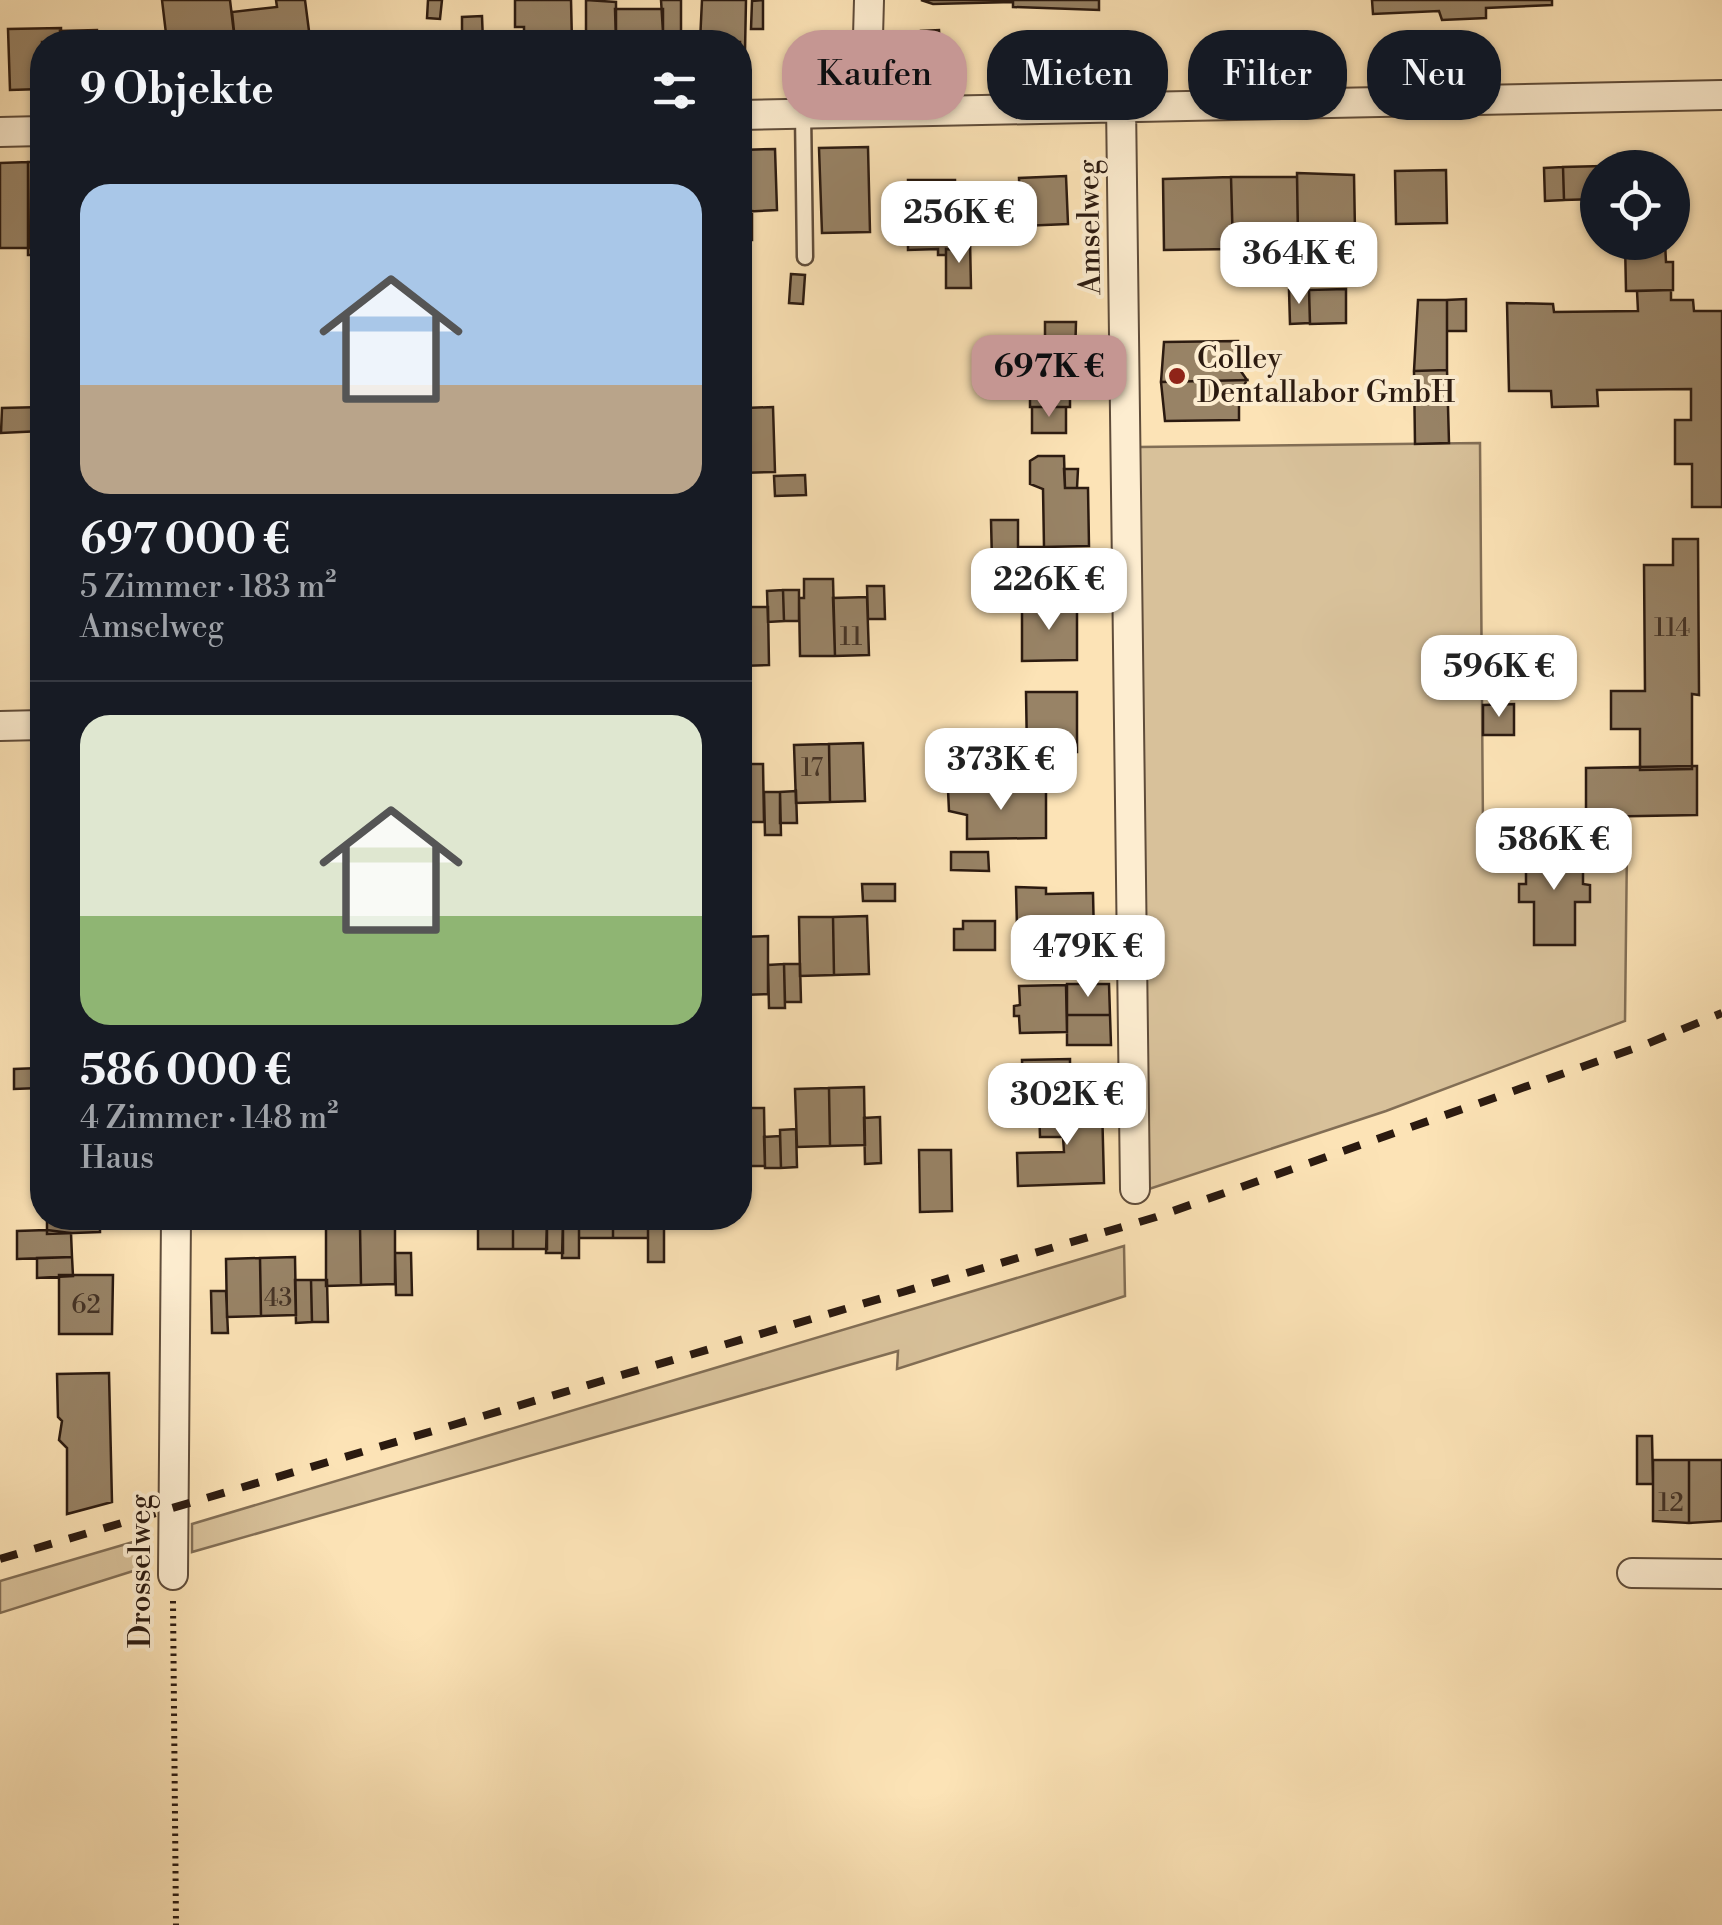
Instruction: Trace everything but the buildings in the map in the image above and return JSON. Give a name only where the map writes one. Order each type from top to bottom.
[{"type":"street","points":[[868,30],[869,0]]},
{"type":"street","points":[[1168,104],[1628,100],[1722,95]]},
{"type":"street","points":[[752,114],[782,113]]},
{"type":"street","name":"Amselweg","points":[[1121,120],[1134,1188]]},
{"type":"street","points":[[0,132],[30,131]]},
{"type":"street","points":[[0,726],[30,725]]},
{"type":"street","name":"Drosselweg","points":[[173,1575],[176,1230]]},
{"type":"street","points":[[1632,1573],[1722,1574]]},
{"type":"lane","points":[[803,120],[805,257]]},
{"type":"path","name":"Drosselweg","points":[[173,1575],[176,1925]]},
{"type":"shaded area","points":[[1480,443],[1483,829],[1498,829],[1499,845],[1627,845],[1625,1021],[1386,1111],[1143,1191],[1139,447]]},
{"type":"shaded area","points":[[1124,1246],[1125,1296],[897,1369],[898,1351],[192,1552],[192,1524]]},
{"type":"shaded area","points":[[150,1537],[149,1566],[0,1613],[0,1581]]},
{"type":"railway","points":[[0,1559],[1156,1217],[1644,1045],[1722,1013]]},
{"type":"place","name":"Colley Dentallabor GmbH","points":[[1177,376]]}]
